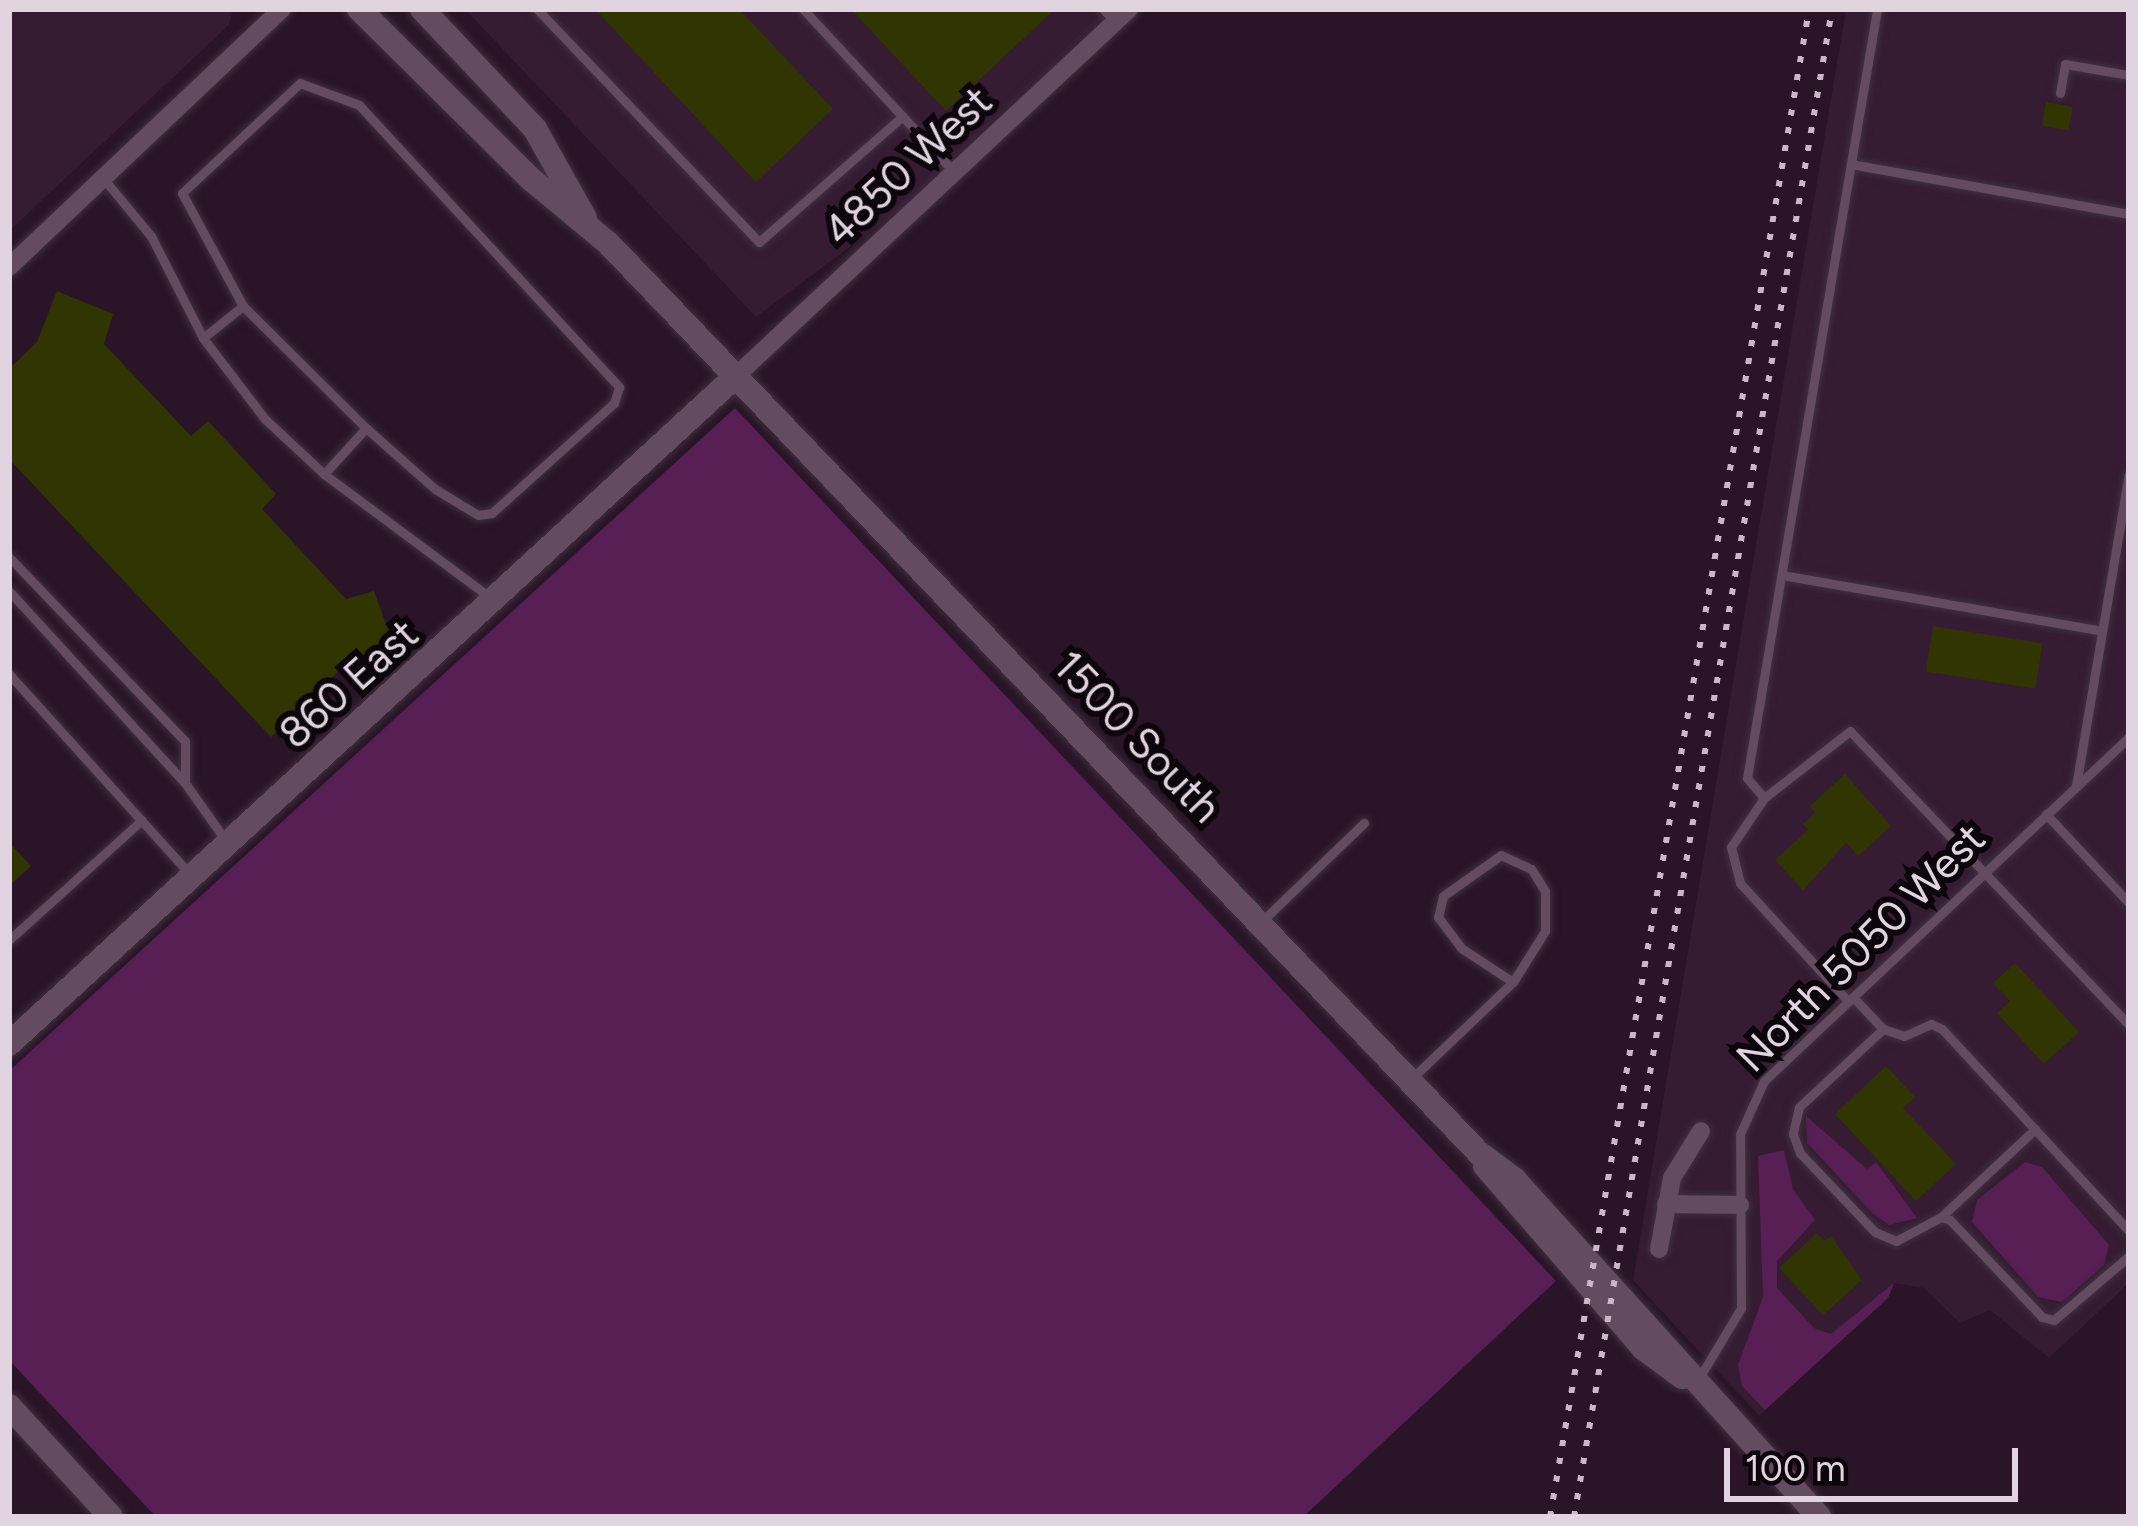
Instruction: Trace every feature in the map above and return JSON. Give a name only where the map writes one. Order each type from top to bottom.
[{"type":"street","points":[[9,267],[282,9]]},
{"type":"street","points":[[359,9],[532,180],[586,220]]},
{"type":"street","points":[[422,9],[535,129],[586,220]]},
{"type":"street","name":"4850 West","points":[[736,376],[1116,13]]},
{"type":"street","name":"1500 South","points":[[586,220],[1410,1080],[1643,1348],[1696,1383],[1819,1517]]},
{"type":"street","name":"860 East","points":[[12,1035],[497,604],[736,376]]},
{"type":"street","points":[[1659,1249],[1677,1166],[1701,1131]]},
{"type":"street","points":[[1666,1204],[1740,1204]]},
{"type":"street","points":[[9,1406],[111,1517]]},
{"type":"lane","points":[[537,9],[759,242],[903,116]]},
{"type":"lane","points":[[803,9],[954,172]]},
{"type":"lane","points":[[1764,798],[1748,778],[1877,9]]},
{"type":"lane","points":[[2060,93],[2066,64],[2129,75]]},
{"type":"lane","points":[[300,83],[359,105],[619,387],[597,418],[491,513],[478,515],[366,428],[243,306],[182,193],[300,83]]},
{"type":"lane","points":[[1851,164],[2129,214]]},
{"type":"lane","points":[[103,178],[151,236],[203,338],[266,419],[324,474],[497,604]]},
{"type":"lane","points":[[203,338],[243,306]]},
{"type":"lane","points":[[324,474],[366,428]]},
{"type":"lane","points":[[2076,787],[2129,474]]},
{"type":"lane","points":[[9,557],[185,741],[185,784]]},
{"type":"lane","points":[[1782,574],[2102,631]]},
{"type":"lane","points":[[9,591],[185,784],[230,845]]},
{"type":"lane","points":[[9,674],[194,878]]},
{"type":"lane","points":[[2129,1025],[1850,731],[1764,798],[1735,831],[1732,866],[1851,999],[1883,1029],[1904,1036],[1931,1024],[1942,1029],[2129,1231]]},
{"type":"lane","name":"North 5050 West","points":[[1696,1383],[1741,1308],[1740,1134],[1764,1081],[2129,737]]},
{"type":"lane","points":[[2046,814],[2129,903]]},
{"type":"lane","points":[[9,940],[142,820]]},
{"type":"lane","points":[[1261,922],[1364,824]]},
{"type":"lane","points":[[1410,1080],[1513,982],[1545,931],[1547,910],[1531,868],[1502,855],[1443,896],[1438,916],[1461,948],[1513,982]]},
{"type":"lane","points":[[1883,1029],[1798,1107],[1795,1144],[1885,1239],[1906,1238],[1941,1216],[2035,1129]]},
{"type":"lane","points":[[1941,1216],[2042,1318],[2068,1314],[2129,1256]]},
{"type":"shaded area","points":[[9,9],[233,9],[229,25],[9,231]]},
{"type":"shaded area","points":[[465,9],[1111,9],[895,213],[756,317]]},
{"type":"shaded area","points":[[1846,9],[2129,9],[2129,1283],[2049,1358],[1990,1310],[1960,1323],[1924,1288],[1894,1283],[1888,1298],[1759,1416],[1633,1280]]},
{"type":"shaded area","points":[[735,408],[1556,1281],[1303,1517],[156,1517],[9,1360],[9,1071]]},
{"type":"shaded area","points":[[1806,1116],[1867,1169],[1876,1162],[1917,1218],[1889,1225],[1872,1213],[1807,1143]]},
{"type":"shaded area","points":[[1784,1150],[1793,1189],[1815,1220],[1777,1261],[1777,1288],[1814,1328],[1831,1334],[1894,1283],[1888,1298],[1765,1410],[1742,1386],[1738,1365],[1763,1297],[1758,1156]]},
{"type":"shaded area","points":[[2025,1162],[2042,1167],[2109,1245],[2104,1265],[2062,1302],[2038,1297],[1972,1222],[1977,1200]]},
{"type":"building","points":[[595,9],[739,9],[833,109],[756,182]]},
{"type":"building","points":[[851,9],[1055,9],[946,111]]},
{"type":"building","points":[[2046,102],[2073,107],[2068,130],[2042,126]]},
{"type":"building","points":[[57,291],[113,314],[104,344],[191,436],[208,421],[276,494],[262,509],[346,599],[374,591],[396,652],[344,666],[271,737],[9,459],[9,369],[37,342]]},
{"type":"building","points":[[1933,626],[2043,643],[2035,689],[1926,671]]},
{"type":"building","points":[[1845,774],[1891,826],[1858,856],[1846,843],[1803,890],[1775,860],[1808,830],[1803,824],[1815,813],[1810,806]]},
{"type":"building","points":[[9,842],[31,866],[9,886]]},
{"type":"building","points":[[2015,963],[2079,1032],[2044,1064],[1997,1013],[2010,1001],[1993,983]]},
{"type":"building","points":[[1886,1066],[1915,1097],[1903,1108],[1956,1164],[1916,1201],[1835,1114]]},
{"type":"building","points":[[1817,1233],[1824,1241],[1831,1236],[1862,1280],[1823,1315],[1779,1268]]},
{"type":"railway","points":[[1550,1517],[1809,9]]},
{"type":"railway","points":[[1574,1517],[1832,9]]}]
